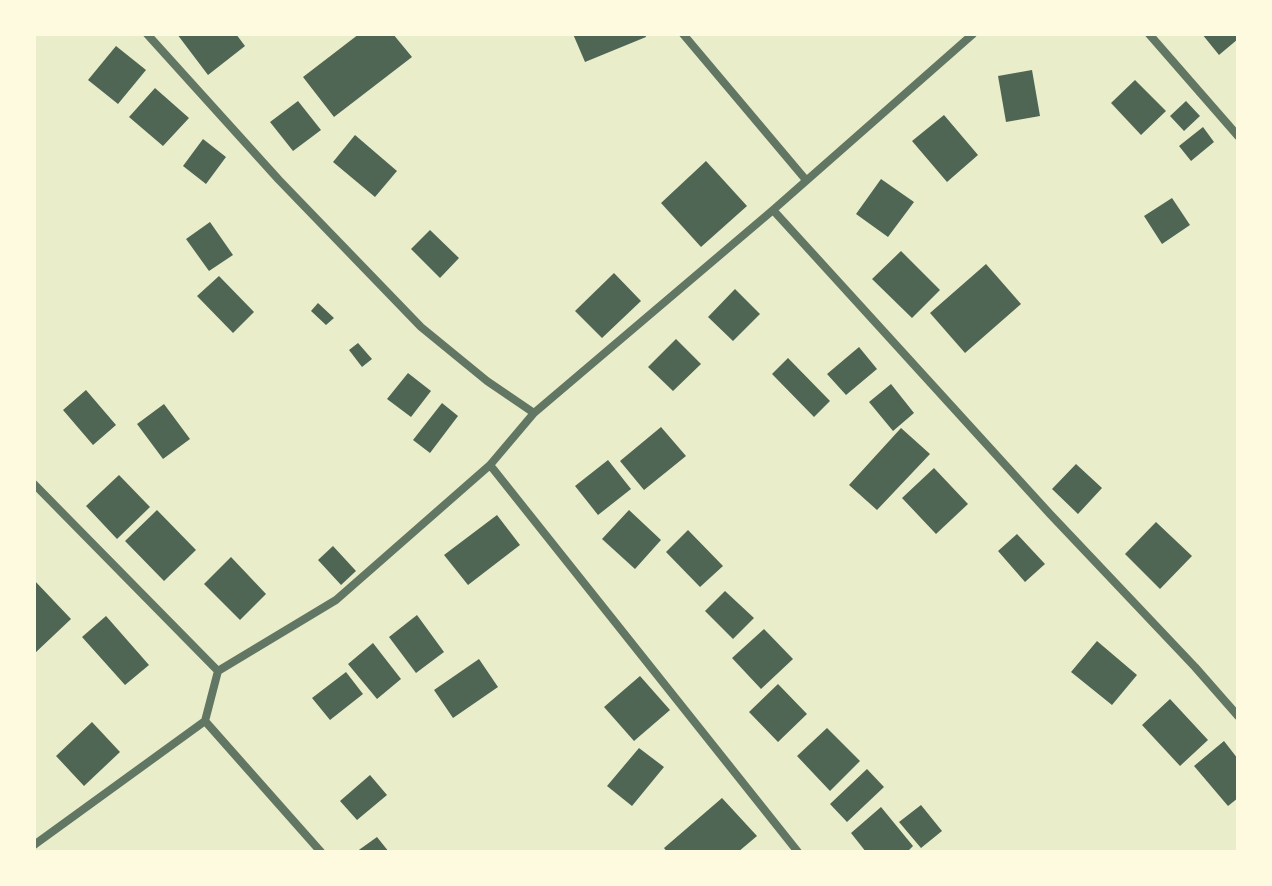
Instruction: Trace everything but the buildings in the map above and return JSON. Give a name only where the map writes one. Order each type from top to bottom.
[{"type":"street","points":[[147,34],[279,180],[421,327],[487,381],[534,413]]},
{"type":"street","points":[[683,34],[806,180]]},
{"type":"street","points":[[34,845],[205,721],[218,671],[336,600],[490,465],[534,413],[773,210],[973,34]]},
{"type":"street","points":[[1149,34],[1238,136]]},
{"type":"street","points":[[773,210],[1238,716]]},
{"type":"street","points":[[490,465],[798,852]]},
{"type":"street","points":[[34,484],[218,671]]},
{"type":"street","points":[[205,721],[321,852]]}]
